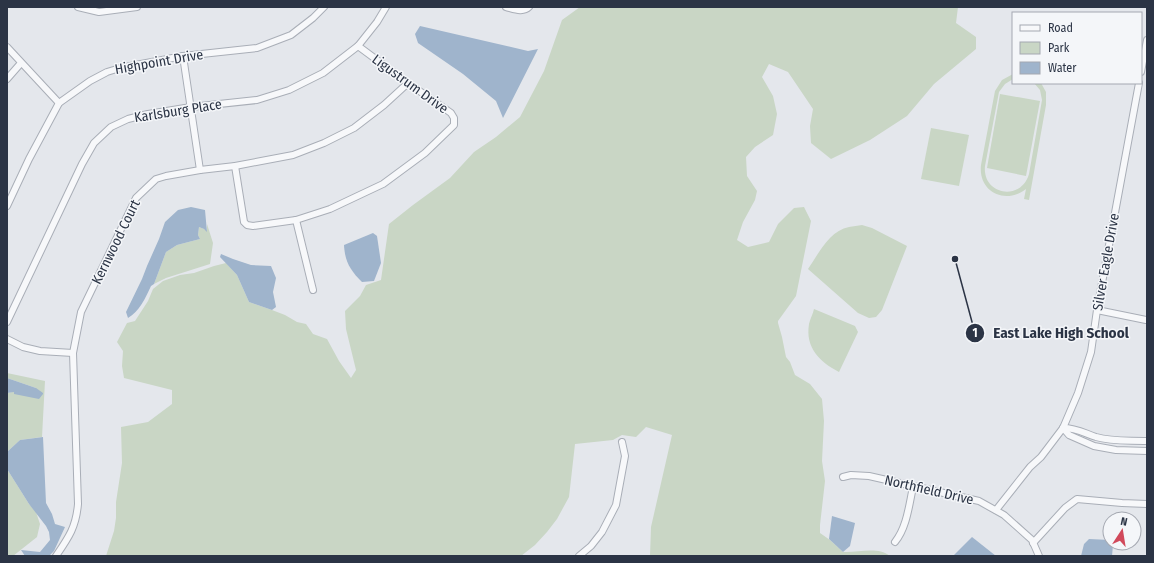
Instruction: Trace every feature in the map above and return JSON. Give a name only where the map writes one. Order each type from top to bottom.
[{"type":"street","points":[[78,7],[99,12],[137,7]]},
{"type":"street","name":"Highpoint Drive","points":[[7,206],[29,159],[59,102],[90,81],[107,72],[120,68],[183,56],[257,48],[291,35],[313,18],[324,7]]},
{"type":"street","name":"Karlsburg Place","points":[[7,322],[82,164],[94,143],[111,127],[128,119],[148,114],[191,107],[257,100],[289,90],[323,73],[358,46],[377,22],[386,7]]},
{"type":"street","points":[[506,7],[523,10],[529,7]]},
{"type":"street","points":[[1142,67],[1147,40]]},
{"type":"street","name":"Ligustrum Drive","points":[[235,166],[244,222],[247,225],[253,226],[296,220],[330,209],[383,184],[425,154],[454,125],[454,118],[451,113],[358,46]]},
{"type":"street","points":[[7,48],[59,102]]},
{"type":"street","points":[[183,56],[200,170]]},
{"type":"street","points":[[7,79],[21,63]]},
{"type":"street","name":"Kernwood Court","points":[[56,556],[70,535],[77,516],[78,504],[73,353],[81,312],[136,198],[156,179],[166,176],[235,166],[293,155],[324,143],[354,128],[384,105],[408,83]]},
{"type":"street","name":"Silver Eagle Drive","points":[[996,510],[1030,467],[1041,457],[1063,428],[1078,393],[1091,352],[1097,310],[1139,84]]},
{"type":"street","points":[[296,220],[313,290]]},
{"type":"street","points":[[1097,310],[1146,320]]},
{"type":"street","points":[[7,339],[40,351],[73,353]]},
{"type":"street","points":[[1063,428],[1072,428],[1097,437],[1117,441],[1147,441]]},
{"type":"street","points":[[1063,428],[1069,435],[1094,446],[1116,450],[1147,451]]},
{"type":"street","points":[[579,556],[591,546],[602,532],[616,505],[625,456],[622,442]]},
{"type":"street","name":"Northfield Drive","points":[[843,477],[851,475],[869,476],[980,501],[1004,515],[1032,540],[1039,556]]},
{"type":"street","points":[[896,542],[904,527],[913,487]]},
{"type":"street","points":[[1033,543],[1065,508],[1077,499],[1147,504]]},
{"type":"green space","points":[[580,7],[958,7],[956,23],[976,37],[976,49],[934,84],[907,116],[870,140],[831,159],[811,143],[810,126],[813,109],[788,72],[769,64],[762,77],[773,96],[777,114],[773,135],[755,147],[746,157],[747,176],[757,191],[755,200],[743,222],[737,240],[748,247],[769,242],[778,224],[794,208],[804,207],[811,221],[796,296],[778,323],[786,357],[790,362],[795,375],[810,384],[822,399],[824,421],[822,461],[825,481],[820,533],[843,552],[879,551],[890,556],[650,556],[651,527],[672,435],[646,427],[636,437],[622,435],[613,440],[575,444],[569,497],[557,519],[547,532],[535,545],[521,556],[106,556],[114,531],[116,518],[116,502],[122,463],[121,427],[148,422],[172,404],[172,390],[124,378],[122,366],[123,351],[117,342],[127,323],[135,321],[148,301],[153,289],[163,281],[226,263],[237,275],[249,302],[285,315],[297,322],[306,324],[313,334],[327,339],[339,361],[351,378],[356,370],[346,329],[345,311],[360,296],[366,285],[381,280],[389,224],[450,178],[474,152],[496,137],[520,117],[544,71],[562,20]]},
{"type":"green space","points":[[1012,75],[1012,80],[1005,84],[999,92],[985,166],[986,176],[989,183],[995,189],[1011,191],[1018,189],[1025,183],[1029,174],[1042,100],[1040,90],[1035,84],[1042,84],[1046,92],[1046,105],[1029,200],[1024,199],[1026,189],[1018,194],[1010,196],[1002,196],[994,193],[988,189],[981,174],[981,165],[995,91],[1002,80]]},
{"type":"green space","points":[[1000,94],[1040,101],[1026,176],[987,168]]},
{"type":"green space","points":[[931,128],[969,135],[959,186],[921,179]]},
{"type":"green space","points":[[207,224],[213,243],[210,264],[166,278],[154,284],[166,252],[177,245],[200,239],[198,235],[199,227],[207,231]]},
{"type":"green space","points":[[862,225],[872,228],[907,246],[882,310],[876,317],[869,318],[858,313],[808,269],[825,244],[836,233],[842,229]]},
{"type":"green space","points":[[814,309],[855,326],[858,332],[839,372],[820,359],[815,353],[809,340],[809,324]]},
{"type":"green space","points":[[7,373],[45,381],[42,437],[20,440],[7,452],[7,393],[36,388],[7,378]]},
{"type":"green space","points":[[7,469],[29,504],[36,512],[40,524],[37,537],[13,556],[7,556]]},
{"type":"water","points":[[420,26],[528,51],[538,49],[503,118],[496,101],[463,74],[418,43],[415,34]]},
{"type":"water","points":[[191,207],[205,210],[207,232],[199,227],[198,235],[200,239],[177,245],[166,252],[154,284],[151,286],[136,312],[128,318],[126,312],[142,279],[165,222],[178,210]]},
{"type":"water","points":[[373,233],[377,236],[381,263],[374,281],[362,282],[354,274],[349,265],[344,245]]},
{"type":"water","points":[[221,254],[251,265],[271,266],[276,278],[273,292],[276,307],[272,310],[249,302],[237,275],[220,257]]},
{"type":"water","points":[[7,378],[36,388],[43,394],[39,399],[14,394],[14,392],[7,393]]},
{"type":"water","points":[[43,437],[46,503],[55,524],[65,527],[54,551],[49,556],[25,556],[21,550],[40,552],[50,540],[49,532],[7,469],[7,452],[20,440]]},
{"type":"water","points":[[832,516],[855,523],[850,546],[843,552],[829,539]]},
{"type":"water","points":[[972,537],[996,556],[954,555]]},
{"type":"water","points":[[1089,539],[1102,540],[1102,551],[1112,551],[1112,556],[1081,556],[1084,544]]},
{"type":"place","name":"East Lake High School","points":[[955,259]]}]
